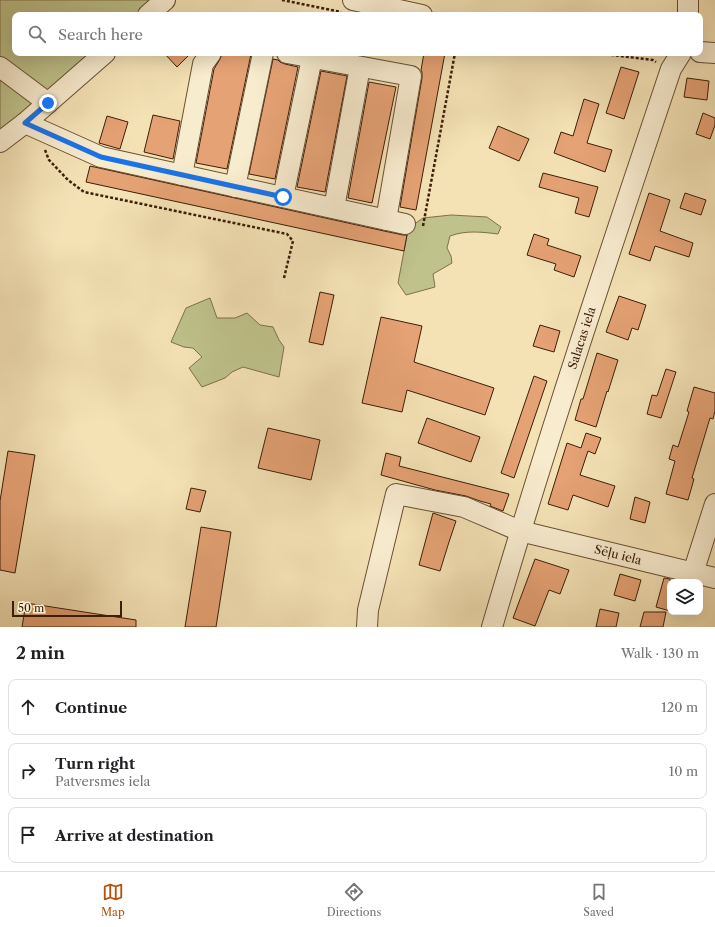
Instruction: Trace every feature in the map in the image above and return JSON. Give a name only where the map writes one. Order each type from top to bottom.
[{"type":"street","points":[[151,12],[165,0]]},
{"type":"street","points":[[688,0],[688,12]]},
{"type":"street","points":[[349,7],[395,12]]},
{"type":"street","points":[[703,52],[715,53]]},
{"type":"street","points":[[0,142],[31,126],[48,103],[102,56]]},
{"type":"street","points":[[182,175],[203,64],[209,56]]},
{"type":"street","points":[[235,187],[262,56]]},
{"type":"street","points":[[31,126],[101,157],[405,224],[411,76],[302,56]]},
{"type":"street","name":"Salacas iela","points":[[492,627],[520,531],[571,372],[671,69],[679,56]]},
{"type":"street","points":[[283,197],[312,58]]},
{"type":"street","points":[[0,67],[48,103]]},
{"type":"street","points":[[334,208],[360,67]]},
{"type":"street","name":"Sēļu iela","points":[[367,627],[368,610],[396,494],[464,507],[520,531],[715,578]]},
{"type":"street","points":[[693,573],[715,504]]},
{"type":"path","points":[[282,0],[349,7]]},
{"type":"path","points":[[405,224],[454,56]]},
{"type":"path","points":[[620,56],[653,60],[658,64]]},
{"type":"path","points":[[31,126],[49,160],[68,180],[84,192],[287,234],[293,242],[284,278]]},
{"type":"green space","points":[[0,0],[150,0],[150,3],[140,12],[12,12],[12,56],[89,56],[0,133]]},
{"type":"green space","points":[[451,215],[487,217],[501,227],[498,234],[468,232],[450,236],[447,248],[451,256],[452,263],[433,274],[435,287],[406,295],[398,283],[407,235],[413,225],[423,218]]},
{"type":"green space","points":[[210,298],[217,318],[235,318],[247,313],[260,325],[273,327],[284,347],[279,377],[243,367],[232,372],[225,378],[202,387],[189,368],[202,357],[193,348],[184,347],[171,342],[186,308]]},
{"type":"building","points":[[167,56],[188,56],[177,67]]},
{"type":"building","points":[[221,56],[251,56],[227,169],[196,163],[214,69]]},
{"type":"building","points":[[423,56],[444,56],[416,210],[400,207],[422,78],[421,70]]},
{"type":"building","points":[[273,59],[298,67],[275,179],[249,174]]},
{"type":"building","points":[[621,67],[639,72],[624,119],[606,113]]},
{"type":"building","points":[[321,71],[347,76],[325,192],[297,187]]},
{"type":"building","points":[[687,78],[709,81],[707,100],[684,97]]},
{"type":"building","points":[[369,82],[396,87],[372,203],[348,198]]},
{"type":"building","points":[[584,99],[599,104],[587,143],[612,150],[605,172],[554,153],[561,132],[573,136]]},
{"type":"building","points":[[703,113],[715,118],[715,125],[710,139],[696,134]]},
{"type":"building","points":[[153,115],[180,121],[173,159],[144,152]]},
{"type":"building","points":[[107,116],[128,122],[120,149],[99,143]]},
{"type":"building","points":[[498,126],[529,139],[519,161],[489,148]]},
{"type":"building","points":[[90,166],[407,235],[404,251],[86,182]]},
{"type":"building","points":[[543,173],[598,187],[589,217],[575,213],[579,198],[539,187]]},
{"type":"building","points":[[649,193],[670,200],[660,231],[693,243],[689,257],[655,246],[650,261],[629,254]]},
{"type":"building","points":[[685,193],[706,200],[701,215],[680,208]]},
{"type":"building","points":[[534,234],[549,239],[547,245],[581,256],[574,277],[554,270],[556,264],[527,255]]},
{"type":"building","points":[[320,292],[334,295],[323,345],[309,342]]},
{"type":"building","points":[[619,296],[646,305],[638,330],[632,328],[628,340],[606,332]]},
{"type":"building","points":[[381,317],[422,326],[414,362],[494,388],[485,415],[407,390],[402,412],[362,403]]},
{"type":"building","points":[[540,325],[560,331],[554,352],[533,346]]},
{"type":"building","points":[[597,353],[618,360],[596,427],[575,420]]},
{"type":"building","points":[[666,369],[676,372],[661,418],[647,414],[652,395],[657,396]]},
{"type":"building","points":[[534,376],[547,381],[514,478],[501,473]]},
{"type":"building","points":[[694,387],[715,393],[715,411],[713,419],[710,418],[692,478],[694,479],[688,500],[666,494],[675,461],[669,459],[673,445],[678,447],[689,412],[687,411]]},
{"type":"building","points":[[427,418],[480,437],[471,462],[418,443]]},
{"type":"building","points":[[268,428],[320,440],[311,480],[258,468]]},
{"type":"building","points":[[586,433],[601,438],[595,454],[588,451],[580,475],[615,486],[608,507],[573,495],[568,510],[548,504],[567,443],[581,448]]},
{"type":"building","points":[[8,451],[35,455],[15,573],[0,570],[0,501]]},
{"type":"building","points":[[386,453],[401,457],[399,466],[509,494],[503,511],[490,506],[491,504],[466,496],[435,490],[381,475]]},
{"type":"building","points":[[191,488],[206,491],[200,512],[186,509]]},
{"type":"building","points":[[635,497],[650,502],[645,523],[630,519]]},
{"type":"building","points":[[433,513],[456,521],[440,571],[419,565]]},
{"type":"building","points":[[201,527],[231,532],[216,627],[185,627]]},
{"type":"building","points":[[535,559],[569,570],[560,594],[549,590],[535,626],[513,618]]},
{"type":"building","points":[[620,574],[641,580],[635,601],[614,595]]},
{"type":"building","points":[[664,578],[670,579],[667,579],[667,610],[656,607]]},
{"type":"building","points":[[26,603],[136,620],[136,627],[22,627]]},
{"type":"building","points":[[600,609],[619,613],[616,627],[596,627]]},
{"type":"building","points":[[644,612],[666,612],[663,627],[640,627]]},
{"type":"route","points":[[48,103],[25,123],[101,157],[283,197]]}]
